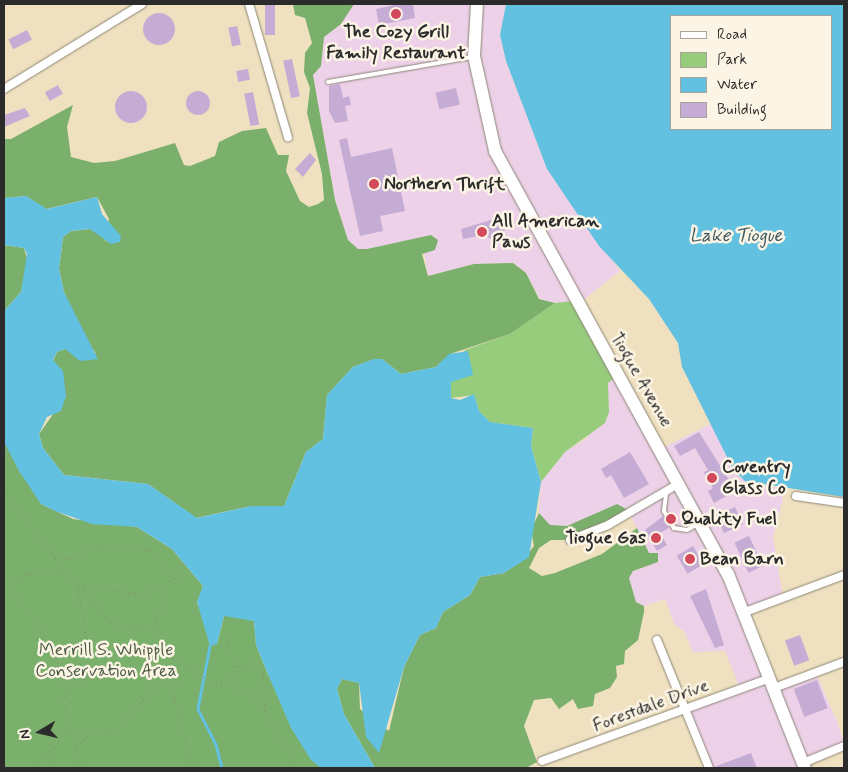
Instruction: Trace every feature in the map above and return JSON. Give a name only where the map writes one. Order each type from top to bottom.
[{"type":"main road","name":"Tiogue Avenue","points":[[477,4],[474,56],[480,98],[499,160],[701,522],[745,612],[804,766]]},
{"type":"street","points":[[4,88],[142,4]]},
{"type":"street","points":[[250,4],[288,137]]},
{"type":"street","points":[[570,540],[608,525],[680,483]]},
{"type":"street","points":[[796,496],[844,503]]},
{"type":"street","points":[[745,612],[844,575]]},
{"type":"street","points":[[657,640],[709,768]]},
{"type":"street","name":"Forestdale Drive","points":[[542,761],[686,709],[844,662]]},
{"type":"street","points":[[804,766],[844,746]]},
{"type":"lane","points":[[328,82],[474,56]]},
{"type":"lane","points":[[668,490],[663,503],[674,528],[687,530],[701,522]]},
{"type":"path","points":[[4,488],[55,558],[64,574],[78,586],[106,618],[128,628],[155,624]]},
{"type":"path","points":[[55,558],[68,559],[100,547],[151,551],[170,581]]},
{"type":"path","points":[[78,586],[159,590],[184,573],[184,563]]},
{"type":"path","points":[[4,587],[35,572],[64,574]]},
{"type":"path","points":[[8,585],[44,636],[60,669],[69,727],[77,747],[81,768]]},
{"type":"path","points":[[65,693],[88,670],[90,661],[78,586]]},
{"type":"path","points":[[155,624],[163,603],[159,590]]},
{"type":"path","points":[[155,624],[180,666],[216,684],[247,691],[265,707]]},
{"type":"path","points":[[223,633],[238,667]]},
{"type":"path","points":[[216,684],[238,667],[251,663],[263,674],[265,707],[274,731],[300,768]]},
{"type":"path","points":[[180,666],[173,683],[192,768]]},
{"type":"path","points":[[77,747],[87,736],[122,727],[153,688],[173,683]]},
{"type":"path","points":[[30,768],[55,747],[69,727]]},
{"type":"path","points":[[54,768],[55,747]]},
{"type":"shaded area","points":[[354,4],[506,4],[500,35],[506,61],[547,169],[620,271],[577,305],[555,303],[540,299],[526,273],[513,263],[474,264],[428,276],[424,252],[358,249],[348,240],[335,200],[313,75],[321,66],[324,37],[341,24]]},
{"type":"shaded area","points":[[617,376],[660,449],[711,424],[733,469],[745,481],[779,488],[783,499],[773,537],[783,597],[745,613],[773,688],[816,673],[838,724],[844,744],[805,763],[804,768],[708,768],[687,711],[740,689],[725,651],[693,652],[684,631],[675,625],[665,599],[644,606],[636,602],[629,578],[633,571],[658,562],[658,553],[649,553],[628,510],[567,526],[550,525],[539,513],[541,482],[565,452],[587,438],[608,395],[608,383]]},
{"type":"green space","points":[[293,4],[354,4],[341,24],[324,37],[321,66],[313,75],[335,200],[348,240],[358,249],[367,249],[431,235],[438,240],[435,250],[422,254],[428,276],[474,264],[513,263],[526,273],[539,299],[555,303],[510,334],[450,354],[436,367],[401,374],[382,359],[375,359],[353,367],[327,395],[323,439],[306,452],[284,506],[251,506],[196,518],[148,484],[64,475],[43,448],[39,434],[66,396],[53,361],[57,352],[65,349],[96,353],[85,340],[64,292],[59,269],[63,237],[71,231],[90,229],[103,234],[106,242],[109,219],[97,197],[46,209],[26,196],[4,198],[4,139],[11,139],[73,105],[67,127],[71,157],[94,163],[115,161],[175,143],[184,165],[190,166],[215,156],[219,142],[242,131],[266,128],[278,155],[289,155],[286,171],[300,201],[309,207],[318,204],[324,200],[322,174],[307,113],[310,88],[304,72],[305,53],[312,43],[305,18],[295,15]]},
{"type":"green space","points":[[4,245],[24,248],[28,262],[21,292],[4,311]]},
{"type":"green space","points":[[573,301],[617,376],[608,383],[609,412],[605,423],[565,452],[541,482],[531,446],[533,428],[490,422],[479,411],[474,395],[451,398],[448,388],[465,350],[510,334],[555,303]]},
{"type":"green space","name":"Merrill S. Whipple Conservation Area","points":[[4,442],[41,504],[73,519],[137,527],[172,549],[203,586],[197,603],[217,644],[224,616],[229,613],[254,621],[256,645],[267,672],[297,735],[321,768],[4,768]]},
{"type":"green space","points":[[617,504],[628,510],[570,540],[551,540],[539,548],[529,568],[542,576],[555,573],[602,554],[637,528],[649,553],[658,553],[658,562],[633,571],[629,578],[636,602],[644,606],[644,612],[638,640],[625,651],[624,664],[616,666],[617,677],[610,688],[595,694],[593,706],[578,709],[573,699],[559,709],[551,698],[534,700],[524,726],[537,762],[526,768],[375,768],[344,714],[337,689],[342,679],[359,683],[360,709],[389,731],[404,667],[420,635],[436,628],[443,612],[470,595],[480,577],[504,573],[523,560],[534,546],[531,530],[539,513],[550,525],[567,526]]},
{"type":"water","name":"Lake Tiogue","points":[[506,4],[844,4],[844,497],[745,481],[733,469],[682,367],[678,343],[649,299],[599,246],[547,169],[506,61],[500,35]]},
{"type":"water","points":[[26,196],[47,209],[97,197],[102,214],[121,236],[120,242],[111,244],[90,229],[71,231],[63,237],[59,269],[64,292],[98,359],[80,361],[65,349],[57,352],[53,360],[63,371],[66,396],[61,411],[47,417],[39,434],[43,448],[64,475],[148,484],[197,518],[251,506],[284,506],[306,452],[323,439],[327,395],[353,367],[374,359],[382,359],[401,374],[436,367],[449,354],[468,351],[473,375],[451,382],[451,398],[460,400],[474,394],[479,411],[490,422],[533,428],[531,446],[541,482],[529,557],[504,573],[480,577],[470,595],[443,612],[436,628],[420,635],[404,667],[379,753],[366,737],[359,683],[342,679],[337,689],[344,714],[375,768],[321,768],[311,760],[291,728],[267,672],[256,645],[254,621],[224,616],[217,644],[210,646],[197,602],[203,586],[172,549],[137,527],[92,524],[41,504],[19,471],[4,442],[4,311],[21,292],[27,254],[24,248],[4,245],[4,198]]},
{"type":"building","points":[[265,4],[275,4],[275,35],[265,35]]},
{"type":"building","name":"The Cozy Grill Family Restaurant","points":[[399,4],[413,5],[415,18],[379,25],[376,9]]},
{"type":"building","points":[[159,13],[165,14],[170,18],[174,23],[174,35],[170,40],[165,44],[159,45],[153,44],[148,40],[144,35],[143,29],[144,23],[148,18],[153,14]]},
{"type":"building","points":[[237,26],[241,45],[232,46],[228,28]]},
{"type":"building","points":[[27,30],[32,40],[13,49],[8,40]]},
{"type":"building","points":[[292,59],[300,96],[291,98],[283,61]]},
{"type":"building","points":[[248,69],[250,80],[238,82],[236,71]]},
{"type":"building","points":[[340,84],[343,98],[349,96],[351,105],[345,106],[348,121],[335,123],[329,111],[329,86]]},
{"type":"building","points":[[58,85],[63,94],[50,101],[45,92]]},
{"type":"building","points":[[456,88],[460,105],[439,109],[436,93]]},
{"type":"building","points":[[131,91],[142,96],[147,107],[142,118],[131,123],[120,118],[115,107],[120,96]]},
{"type":"building","points":[[198,91],[207,94],[210,103],[207,112],[198,115],[189,112],[186,103],[189,94]]},
{"type":"building","points":[[253,92],[259,124],[250,126],[244,94]]},
{"type":"building","points":[[25,108],[30,116],[4,127],[4,115]]},
{"type":"building","name":"Northern Thrift","points":[[347,138],[351,157],[392,148],[405,211],[380,216],[383,231],[360,236],[339,140]]},
{"type":"building","points":[[310,153],[316,160],[303,177],[295,169]]},
{"type":"building","name":"All American Paws","points":[[491,220],[505,228],[502,238],[496,241],[483,235],[463,239],[461,229]]},
{"type":"building","points":[[699,432],[729,480],[724,482],[730,494],[714,503],[708,491],[713,488],[704,472],[708,470],[695,448],[680,456],[674,446]]},
{"type":"building","points":[[630,452],[649,484],[624,498],[611,475],[606,478],[601,469]]},
{"type":"building","points":[[735,507],[743,524],[724,533],[716,516]]},
{"type":"building","name":"Tiogue Gas","points":[[663,516],[669,528],[660,533],[667,545],[657,551],[645,530]]},
{"type":"building","points":[[749,536],[763,566],[748,573],[734,543]]},
{"type":"building","name":"Bean Barn","points":[[693,546],[704,564],[688,574],[677,556]]},
{"type":"building","points":[[706,589],[724,645],[715,648],[690,596]]},
{"type":"building","points":[[800,635],[809,660],[794,666],[785,640]]},
{"type":"building","points":[[817,680],[828,708],[804,717],[794,689]]},
{"type":"building","points":[[751,753],[757,768],[714,767]]},
{"type":"waterway","points":[[210,646],[198,709],[216,744],[222,768]]},
{"type":"place","name":"The Cozy Grill Family Restaurant","points":[[396,14]]},
{"type":"place","name":"Northern Thrift","points":[[374,184]]},
{"type":"place","name":"All American Paws","points":[[482,232]]},
{"type":"place","name":"Coventry Glass Co","points":[[712,478]]},
{"type":"place","name":"Quality Fuel","points":[[671,519]]},
{"type":"place","name":"Tiogue Gas","points":[[656,538]]},
{"type":"place","name":"Bean Barn","points":[[690,559]]}]
